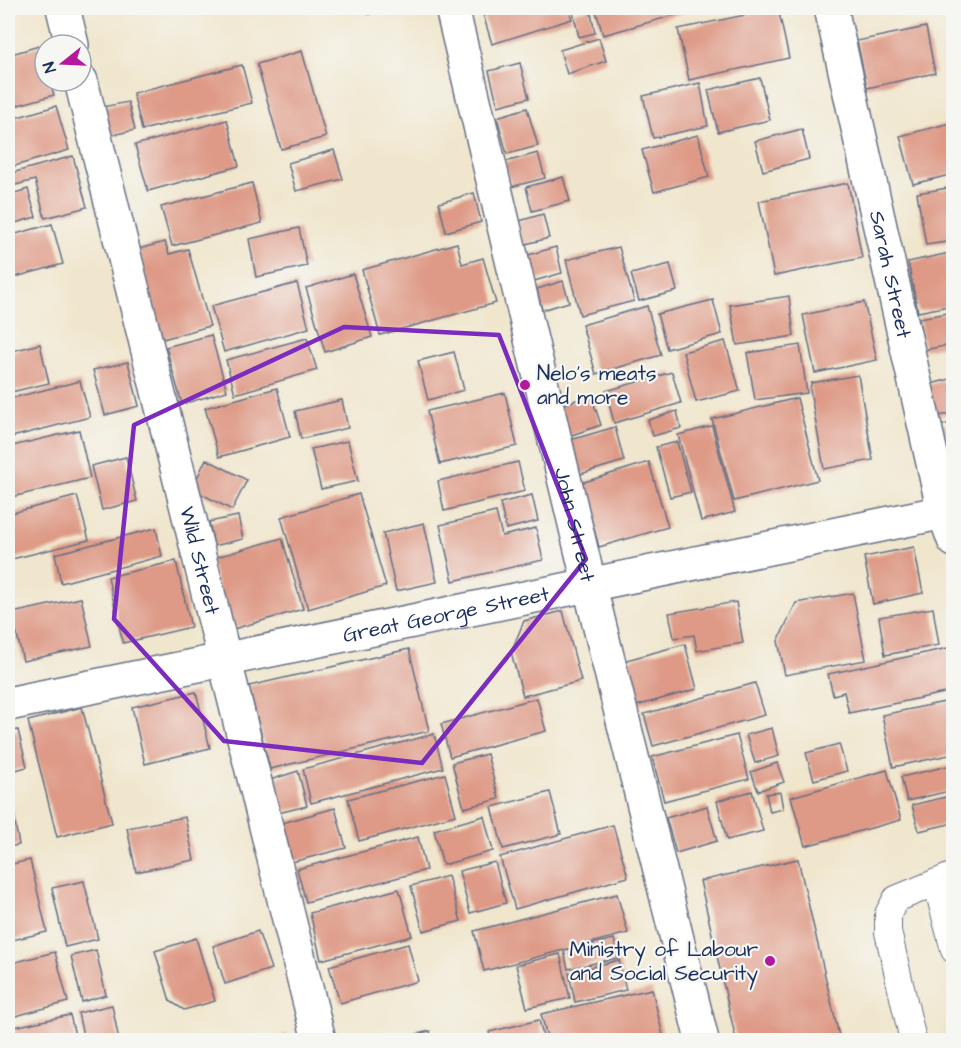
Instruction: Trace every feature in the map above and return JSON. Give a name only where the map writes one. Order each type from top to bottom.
[{"type":"street","points":[[63,8],[69,33]]},
{"type":"street","name":"John Street","points":[[452,8],[589,583],[702,1041]]},
{"type":"street","name":"Sarah Street","points":[[831,8],[950,520]]},
{"type":"street","name":"Wild Street","points":[[84,93],[319,1041]]},
{"type":"street","name":"Great George Street","points":[[8,704],[224,657],[589,583],[950,520]]},
{"type":"lane","points":[[913,1041],[888,932],[888,914],[896,899],[945,878],[954,950]]},
{"type":"highlighted area","points":[[344,327],[499,335],[586,559],[422,763],[224,741],[114,619],[134,425]]},
{"type":"building","points":[[367,8],[394,8],[395,9],[368,14]]},
{"type":"building","points":[[495,8],[568,8],[572,19],[492,44],[482,11]]},
{"type":"building","points":[[590,8],[595,33],[579,37],[573,12]]},
{"type":"building","points":[[595,8],[685,8],[686,12],[603,35]]},
{"type":"building","points":[[778,8],[789,58],[689,80],[678,29]]},
{"type":"building","points":[[926,27],[935,73],[867,88],[857,41]]},
{"type":"building","points":[[599,38],[606,61],[567,74],[560,50]]},
{"type":"building","points":[[33,48],[33,93],[53,93],[54,95],[8,108],[8,55]]},
{"type":"building","points":[[302,51],[326,137],[281,149],[257,64]]},
{"type":"building","points":[[520,63],[529,98],[498,106],[489,71]]},
{"type":"building","points":[[242,65],[252,103],[142,130],[133,93]]},
{"type":"building","points":[[760,78],[770,120],[718,132],[708,90]]},
{"type":"building","points":[[700,83],[708,126],[653,138],[643,96]]},
{"type":"building","points":[[128,102],[135,130],[108,136],[102,107]]},
{"type":"building","points":[[56,106],[69,150],[8,168],[8,120]]},
{"type":"building","points":[[527,108],[538,146],[507,154],[497,117]]},
{"type":"building","points":[[227,120],[239,166],[148,191],[135,145]]},
{"type":"building","points":[[954,122],[954,174],[913,184],[900,136]]},
{"type":"building","points":[[802,129],[809,159],[763,171],[755,141]]},
{"type":"building","points":[[698,135],[709,177],[654,192],[642,150]]},
{"type":"building","points":[[334,150],[343,179],[296,191],[288,163]]},
{"type":"building","points":[[538,153],[545,178],[511,187],[505,162]]},
{"type":"building","points":[[73,156],[87,207],[45,218],[35,180],[8,187],[8,174]]},
{"type":"building","points":[[563,177],[570,201],[532,211],[526,187]]},
{"type":"building","points":[[252,183],[262,223],[172,246],[161,207]]},
{"type":"building","points":[[848,183],[862,258],[774,276],[759,201]]},
{"type":"building","points":[[954,187],[954,241],[926,245],[917,193]]},
{"type":"building","points":[[28,189],[36,217],[8,225],[8,195]]},
{"type":"building","points":[[474,193],[481,222],[446,232],[439,203]]},
{"type":"building","points":[[543,214],[549,238],[522,245],[516,222]]},
{"type":"building","points":[[52,224],[63,264],[8,279],[8,236]]},
{"type":"building","points":[[299,228],[307,266],[256,277],[249,239]]},
{"type":"building","points":[[165,242],[169,254],[188,249],[210,326],[163,339],[138,249]]},
{"type":"building","points":[[457,243],[462,264],[483,258],[496,303],[380,335],[362,270]]},
{"type":"building","points":[[556,247],[562,273],[534,281],[528,255]]},
{"type":"building","points":[[619,247],[634,301],[580,315],[566,260]]},
{"type":"building","points":[[954,252],[954,305],[918,312],[908,262]]},
{"type":"building","points":[[670,264],[677,291],[639,301],[631,274]]},
{"type":"building","points":[[353,274],[372,337],[325,352],[306,288]]},
{"type":"building","points":[[563,281],[569,302],[542,310],[537,289]]},
{"type":"building","points":[[297,283],[309,328],[224,352],[211,306]]},
{"type":"building","points":[[789,296],[794,336],[737,345],[730,305]]},
{"type":"building","points":[[713,300],[722,334],[667,349],[657,314]]},
{"type":"building","points":[[864,302],[877,360],[815,373],[803,315]]},
{"type":"building","points":[[647,306],[661,355],[596,374],[582,325]]},
{"type":"building","points":[[954,312],[954,344],[924,350],[919,318]]},
{"type":"building","points":[[211,335],[227,391],[182,404],[166,347]]},
{"type":"building","points":[[307,338],[317,370],[235,394],[226,360]]},
{"type":"building","points":[[725,341],[740,391],[696,402],[683,352]]},
{"type":"building","points":[[40,344],[49,383],[11,392],[8,377],[8,352]]},
{"type":"building","points":[[800,345],[807,393],[755,400],[747,353]]},
{"type":"building","points":[[454,352],[464,390],[428,400],[418,361]]},
{"type":"building","points":[[128,362],[139,406],[105,415],[93,370]]},
{"type":"building","points":[[672,372],[681,403],[614,423],[606,391]]},
{"type":"building","points":[[858,375],[873,460],[824,469],[810,390],[811,383]]},
{"type":"building","points":[[954,378],[954,413],[934,417],[927,385]]},
{"type":"building","points":[[80,381],[90,417],[8,438],[8,399]]},
{"type":"building","points":[[277,388],[290,437],[219,457],[205,408]]},
{"type":"building","points":[[505,393],[517,446],[440,464],[427,411]]},
{"type":"building","points":[[591,395],[601,425],[566,437],[556,407]]},
{"type":"building","points":[[797,398],[818,480],[734,501],[712,419]]},
{"type":"building","points":[[342,400],[348,428],[301,439],[295,411]]},
{"type":"building","points":[[677,411],[681,428],[653,436],[648,420]]},
{"type":"building","points":[[954,422],[954,472],[949,473],[936,427]]},
{"type":"building","points":[[712,426],[735,512],[701,521],[678,435]]},
{"type":"building","points":[[615,427],[624,461],[577,475],[567,441]]},
{"type":"building","points":[[79,430],[90,478],[8,498],[8,447]]},
{"type":"building","points":[[348,441],[358,481],[321,489],[311,449]]},
{"type":"building","points":[[677,442],[691,492],[670,497],[656,447]]},
{"type":"building","points":[[126,457],[137,501],[102,510],[91,466]]},
{"type":"building","points":[[206,459],[247,480],[232,510],[192,489]]},
{"type":"building","points":[[518,462],[525,491],[444,511],[438,481]]},
{"type":"building","points":[[649,462],[668,527],[599,547],[581,483]]},
{"type":"building","points":[[359,494],[386,586],[308,609],[281,517]]},
{"type":"building","points":[[532,495],[538,521],[506,529],[500,503]]},
{"type":"building","points":[[77,496],[89,540],[8,560],[8,514]]},
{"type":"building","points":[[496,512],[502,536],[536,528],[543,560],[453,581],[440,525]]},
{"type":"building","points":[[238,516],[243,539],[214,546],[209,522]]},
{"type":"building","points":[[424,523],[437,582],[396,591],[383,533]]},
{"type":"building","points":[[156,528],[162,556],[61,583],[55,554]]},
{"type":"building","points":[[282,538],[303,609],[230,630],[210,559]]},
{"type":"building","points":[[914,547],[923,593],[873,604],[864,557]]},
{"type":"building","points":[[176,561],[191,627],[123,643],[108,577]]},
{"type":"building","points":[[853,593],[866,660],[785,675],[778,641],[796,603]]},
{"type":"building","points":[[81,598],[92,646],[23,661],[12,613]]},
{"type":"building","points":[[736,602],[743,643],[697,651],[694,635],[674,638],[669,613]]},
{"type":"building","points":[[933,608],[939,645],[885,655],[879,617]]},
{"type":"building","points":[[563,611],[581,681],[523,696],[511,652],[524,621]]},
{"type":"building","points":[[685,644],[697,689],[636,706],[623,661]]},
{"type":"building","points":[[948,648],[954,691],[849,713],[844,692],[833,695],[828,674]]},
{"type":"building","points":[[409,649],[429,731],[270,769],[249,686]]},
{"type":"building","points":[[755,683],[765,715],[653,746],[644,714]]},
{"type":"building","points":[[196,692],[210,748],[145,764],[132,707]]},
{"type":"building","points":[[537,698],[546,731],[450,757],[441,724]]},
{"type":"building","points":[[954,700],[954,754],[893,767],[882,715]]},
{"type":"building","points":[[82,707],[112,823],[57,837],[28,721]]},
{"type":"building","points":[[772,728],[779,756],[755,763],[746,735]]},
{"type":"building","points":[[18,730],[27,767],[8,772],[8,732]]},
{"type":"building","points":[[434,734],[443,768],[311,803],[303,769]]},
{"type":"building","points":[[737,735],[749,779],[664,801],[652,757]]},
{"type":"building","points":[[839,744],[847,771],[814,780],[806,753]]},
{"type":"building","points":[[487,754],[499,799],[464,808],[452,763]]},
{"type":"building","points":[[777,763],[784,782],[758,791],[751,772]]},
{"type":"building","points":[[952,765],[954,790],[907,801],[901,777]]},
{"type":"building","points":[[887,770],[901,820],[805,846],[791,797]]},
{"type":"building","points":[[298,771],[307,806],[278,813],[270,780]]},
{"type":"building","points":[[445,774],[456,815],[359,841],[348,799]]},
{"type":"building","points":[[752,791],[763,831],[727,840],[717,801]]},
{"type":"building","points":[[550,792],[561,834],[503,849],[492,807]]},
{"type":"building","points":[[780,792],[783,809],[770,812],[766,794]]},
{"type":"building","points":[[954,795],[954,823],[919,831],[912,805]]},
{"type":"building","points":[[12,806],[19,845],[8,847],[8,807]]},
{"type":"building","points":[[707,806],[717,841],[676,853],[666,818]]},
{"type":"building","points":[[335,808],[346,848],[292,862],[282,823]]},
{"type":"building","points":[[484,816],[493,851],[443,865],[434,830]]},
{"type":"building","points":[[185,817],[194,860],[136,872],[127,828]]},
{"type":"building","points":[[613,825],[628,877],[515,909],[500,857]]},
{"type":"building","points":[[418,837],[426,870],[306,902],[297,869]]},
{"type":"building","name":"Ministry of Labour and Social Security","points":[[798,859],[840,1040],[736,1040],[700,881]]},
{"type":"building","points":[[30,860],[47,932],[8,941],[8,865]]},
{"type":"building","points":[[495,862],[506,903],[470,913],[459,871]]},
{"type":"building","points":[[448,876],[461,921],[423,931],[411,886]]},
{"type":"building","points":[[84,881],[98,939],[65,947],[52,888]]},
{"type":"building","points":[[399,889],[412,936],[321,960],[310,913]]},
{"type":"building","points":[[617,894],[628,933],[484,971],[474,931]]},
{"type":"building","points":[[258,931],[271,969],[225,984],[213,946]]},
{"type":"building","points":[[196,938],[215,1001],[184,1010],[170,1001],[155,951]]},
{"type":"building","points":[[614,939],[618,958],[568,969],[564,951]]},
{"type":"building","points":[[408,944],[418,981],[340,1003],[329,966]]},
{"type":"building","points":[[96,950],[106,995],[82,1002],[71,956]]},
{"type":"building","points":[[55,952],[68,1002],[8,1018],[8,964]]},
{"type":"building","points":[[560,954],[570,998],[527,1008],[516,965]]},
{"type":"building","points":[[619,960],[626,990],[575,1002],[569,973]]},
{"type":"building","points":[[652,989],[664,1040],[548,1040],[541,1014]]},
{"type":"building","points":[[112,1005],[119,1040],[84,1040],[78,1013]]},
{"type":"building","points":[[70,1015],[76,1039],[17,1040],[14,1027]]},
{"type":"building","points":[[539,1020],[544,1040],[491,1040],[489,1032]]},
{"type":"building","points":[[430,1031],[432,1040],[392,1040]]},
{"type":"building","points":[[287,1034],[288,1040],[266,1040]]},
{"type":"place","name":"Nelo’s meats and more","points":[[525,385]]},
{"type":"place","name":"Ministry of Labour and Social Security","points":[[770,961]]}]
